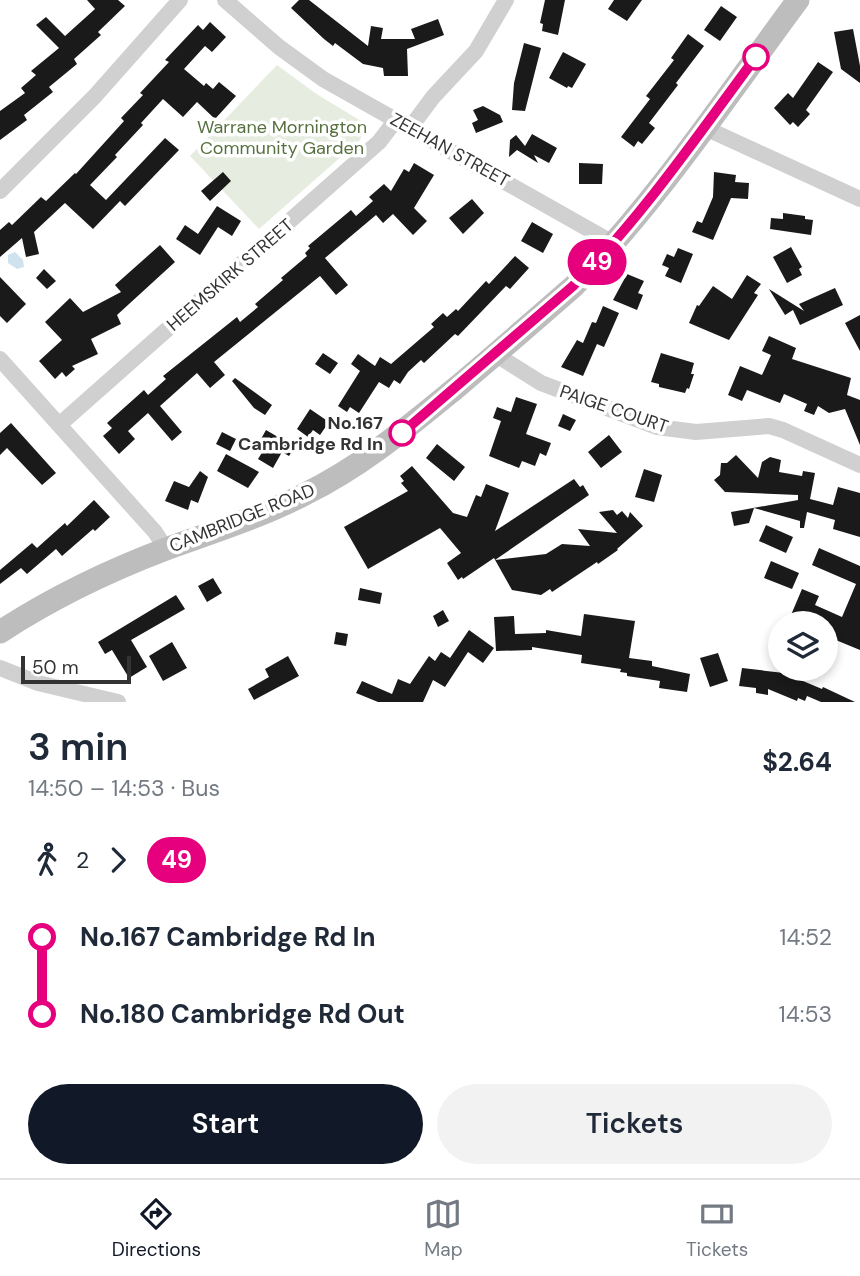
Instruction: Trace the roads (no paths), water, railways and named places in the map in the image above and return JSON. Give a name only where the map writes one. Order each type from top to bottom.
[{"type":"main road","name":"CAMBRIDGE ROAD","points":[[0,632],[88,582],[268,511],[339,476],[399,436],[573,286],[613,243],[704,128],[799,0]]},
{"type":"street","points":[[0,191],[95,96],[180,0]]},
{"type":"street","name":"ZEEHAN STREET","points":[[225,0],[279,47],[323,79],[613,243]]},
{"type":"street","points":[[410,128],[428,103],[476,51],[506,0]]},
{"type":"street","name":"HEEMSKIRK STREET","points":[[59,425],[379,142],[396,120]]},
{"type":"street","points":[[704,128],[860,199]]},
{"type":"street","name":"PAIGE COURT","points":[[495,354],[541,383],[657,427],[696,432],[769,426],[860,465]]},
{"type":"street","points":[[0,359],[155,532],[166,549]]},
{"type":"street","points":[[0,668],[38,683],[118,702]]},
{"type":"water","points":[[15,252],[23,260],[24,267],[17,269],[8,263],[8,255]]},
{"type":"place","name":"No.167 Cambridge Rd In","points":[[402,433]]},
{"type":"park label","name":"Warrane Mornington Community Garden","points":[[282,137]]}]
